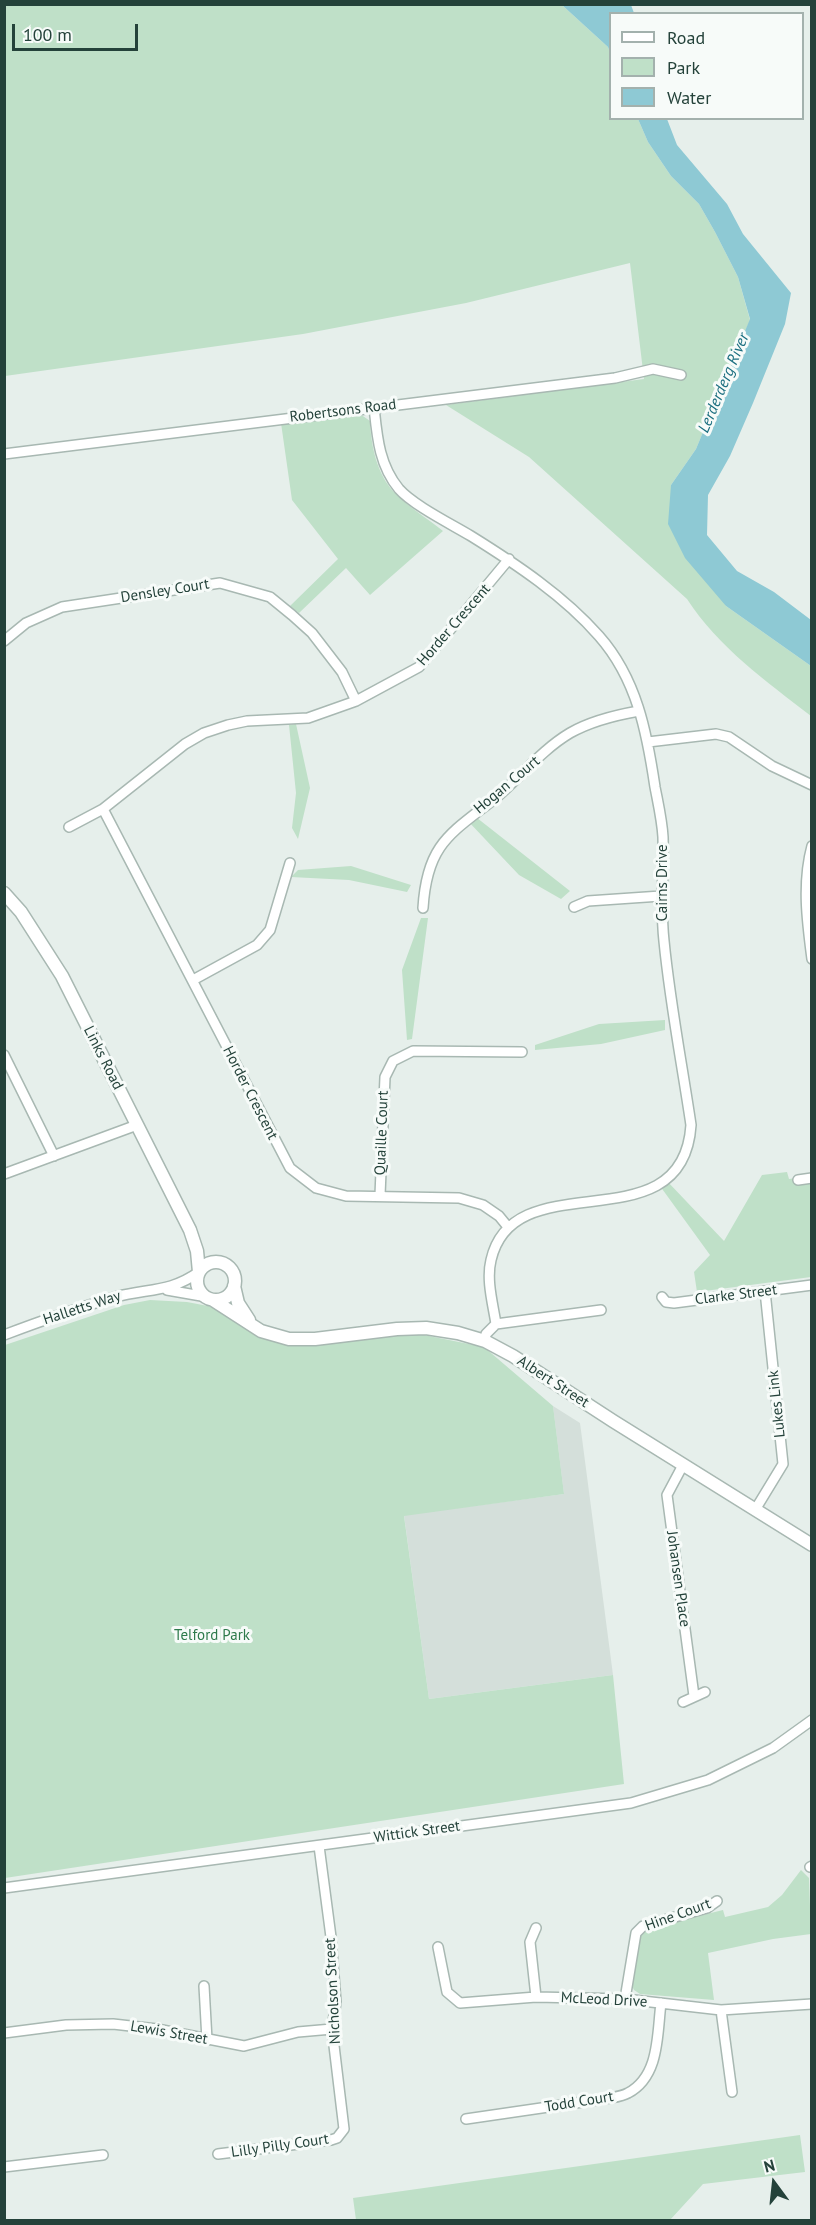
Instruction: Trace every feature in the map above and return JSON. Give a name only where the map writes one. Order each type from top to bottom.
[{"type":"street","name":"Robertsons Road","points":[[4,454],[615,378],[653,369],[681,375]]},
{"type":"street","name":"Cairns Drive","points":[[374,407],[378,442],[385,466],[400,490],[420,505],[509,559],[568,606],[600,637],[629,680],[648,742],[663,836],[661,896],[664,942],[691,1125],[690,1140],[678,1166],[651,1190],[636,1195],[543,1209],[524,1216],[508,1227]]},
{"type":"street","name":"Horder Crescent","points":[[69,827],[103,809],[185,744],[204,733],[247,721],[308,718],[356,701],[419,667],[509,559]]},
{"type":"street","name":"Densley Court","points":[[4,641],[26,623],[62,607],[220,583],[270,597],[292,615],[312,633],[342,672],[356,701]]},
{"type":"street","name":"Hogan Court","points":[[423,908],[424,891],[430,867],[436,854],[454,829],[497,796],[570,733],[604,719],[639,711]]},
{"type":"street","points":[[648,742],[716,734],[729,737],[772,766],[797,780],[812,785]]},
{"type":"street","name":"Horder Crescent","points":[[103,809],[290,1168],[316,1188],[346,1196],[459,1198],[483,1205],[499,1216],[508,1227]]},
{"type":"street","points":[[812,846],[806,868],[812,959]]},
{"type":"street","points":[[193,980],[257,945],[270,930],[290,863]]},
{"type":"street","name":"Links Road","points":[[4,893],[21,912],[62,976],[190,1230],[197,1251],[199,1272]]},
{"type":"street","points":[[574,907],[588,901],[661,896]]},
{"type":"street","name":"Quaille Court","points":[[380,1195],[385,1077],[393,1061],[413,1051],[522,1052]]},
{"type":"street","points":[[4,1055],[54,1156]]},
{"type":"street","points":[[4,1174],[137,1125]]},
{"type":"street","points":[[798,1180],[812,1178]]},
{"type":"street","points":[[496,1324],[489,1278],[490,1262],[495,1248],[508,1227]]},
{"type":"street","name":"Links Road","points":[[190,1230],[207,1252],[219,1262]]},
{"type":"street","points":[[234,1286],[226,1297],[210,1299],[198,1287],[199,1272],[206,1264],[219,1262],[228,1266],[234,1273],[238,1304],[247,1318],[261,1331]]},
{"type":"street","name":"Halletts Way","points":[[4,1335],[101,1301],[137,1291],[161,1289],[185,1282],[199,1272]]},
{"type":"street","name":"Clarke Street","points":[[662,1298],[666,1302],[674,1303],[812,1285]]},
{"type":"street","name":"Halletts Way","points":[[161,1289],[210,1299]]},
{"type":"street","name":"Lukes Link","points":[[755,1510],[783,1464],[765,1291]]},
{"type":"street","name":"Albert Street","points":[[210,1299],[261,1331],[289,1339],[315,1339],[397,1329],[426,1328],[458,1333],[485,1341],[513,1356],[812,1545]]},
{"type":"street","points":[[485,1341],[486,1334],[496,1324],[601,1310]]},
{"type":"street","name":"Johansen Place","points":[[683,1465],[667,1495],[694,1696]]},
{"type":"street","points":[[683,1702],[705,1692]]},
{"type":"street","name":"Wittick Street","points":[[4,1888],[631,1803],[708,1780],[773,1748],[812,1720]]},
{"type":"street","name":"Nicholson Street","points":[[319,1846],[331,1938],[336,2002],[333,2029],[345,2122],[341,2135]]},
{"type":"street","name":"Hine Court","points":[[625,1999],[636,1933],[643,1926],[707,1908],[717,1901]]},
{"type":"street","points":[[536,1928],[530,1942],[536,1997]]},
{"type":"street","name":"McLeod Drive","points":[[438,1947],[447,1992],[460,2003],[536,1997],[625,1999],[721,2010],[812,2004]]},
{"type":"street","points":[[204,1986],[207,2040]]},
{"type":"street","name":"Todd Court","points":[[466,2119],[610,2098],[628,2093],[644,2080],[653,2066],[661,2003]]},
{"type":"street","points":[[721,2010],[732,2092]]},
{"type":"street","name":"Lewis Street","points":[[4,2033],[66,2025],[113,2024],[157,2029],[244,2046],[298,2032],[333,2029]]},
{"type":"street","name":"Lilly Pilly Court","points":[[218,2154],[331,2139],[341,2135]]},
{"type":"street","points":[[4,2167],[103,2155]]},
{"type":"shaded area","points":[[553,1406],[580,1423],[613,1675],[429,1699],[404,1515],[564,1494]]},
{"type":"green space","points":[[4,5],[562,5],[608,47],[609,120],[638,120],[648,142],[671,176],[699,204],[738,277],[750,320],[696,449],[671,485],[726,606],[811,666],[811,716],[744,663],[714,633],[687,599],[529,457],[446,405],[644,379],[630,263],[466,303],[303,334],[5,376]]},
{"type":"green space","points":[[360,414],[370,421],[376,459],[388,485],[405,503],[443,531],[370,595],[346,568],[299,613],[290,606],[338,559],[292,500],[281,423]]},
{"type":"green space","points":[[296,724],[310,788],[298,839],[292,828],[296,793],[289,725]]},
{"type":"green space","points":[[472,814],[570,891],[561,899],[519,875],[467,820]]},
{"type":"green space","points":[[351,866],[411,885],[407,892],[349,880],[291,877],[298,870]]},
{"type":"green space","points":[[421,918],[428,918],[412,1039],[407,1040],[402,970]]},
{"type":"green space","points":[[665,1020],[665,1030],[601,1044],[535,1050],[535,1045],[599,1024]]},
{"type":"green space","points":[[787,1172],[789,1179],[811,1176],[811,1277],[697,1292],[694,1272],[710,1255],[660,1186],[667,1181],[724,1241],[762,1175]]},
{"type":"green space","name":"Telford Park","points":[[150,1300],[187,1302],[223,1310],[259,1337],[313,1345],[414,1333],[484,1347],[553,1406],[564,1494],[404,1516],[429,1699],[613,1675],[624,1784],[5,1878],[5,1345],[124,1305]]},
{"type":"green space","points":[[801,1870],[809,1878],[811,1934],[773,1939],[708,1953],[714,2000],[640,1994],[634,1990],[632,1986],[636,1945],[639,1938],[650,1928],[723,1910],[725,1917],[768,1907],[782,1895]]},
{"type":"green space","points":[[800,2135],[805,2172],[703,2184],[670,2220],[356,2220],[353,2198]]},
{"type":"water","points":[[562,5],[631,5],[634,12],[609,12],[609,50]]},
{"type":"water","name":"Lerderderg River","points":[[638,120],[667,120],[677,145],[727,204],[743,234],[791,293],[785,324],[753,403],[730,456],[708,495],[707,535],[737,571],[774,592],[811,620],[811,666],[726,606],[685,558],[668,524],[671,485],[696,449],[750,319],[738,277],[699,204],[671,176],[648,142]]}]
